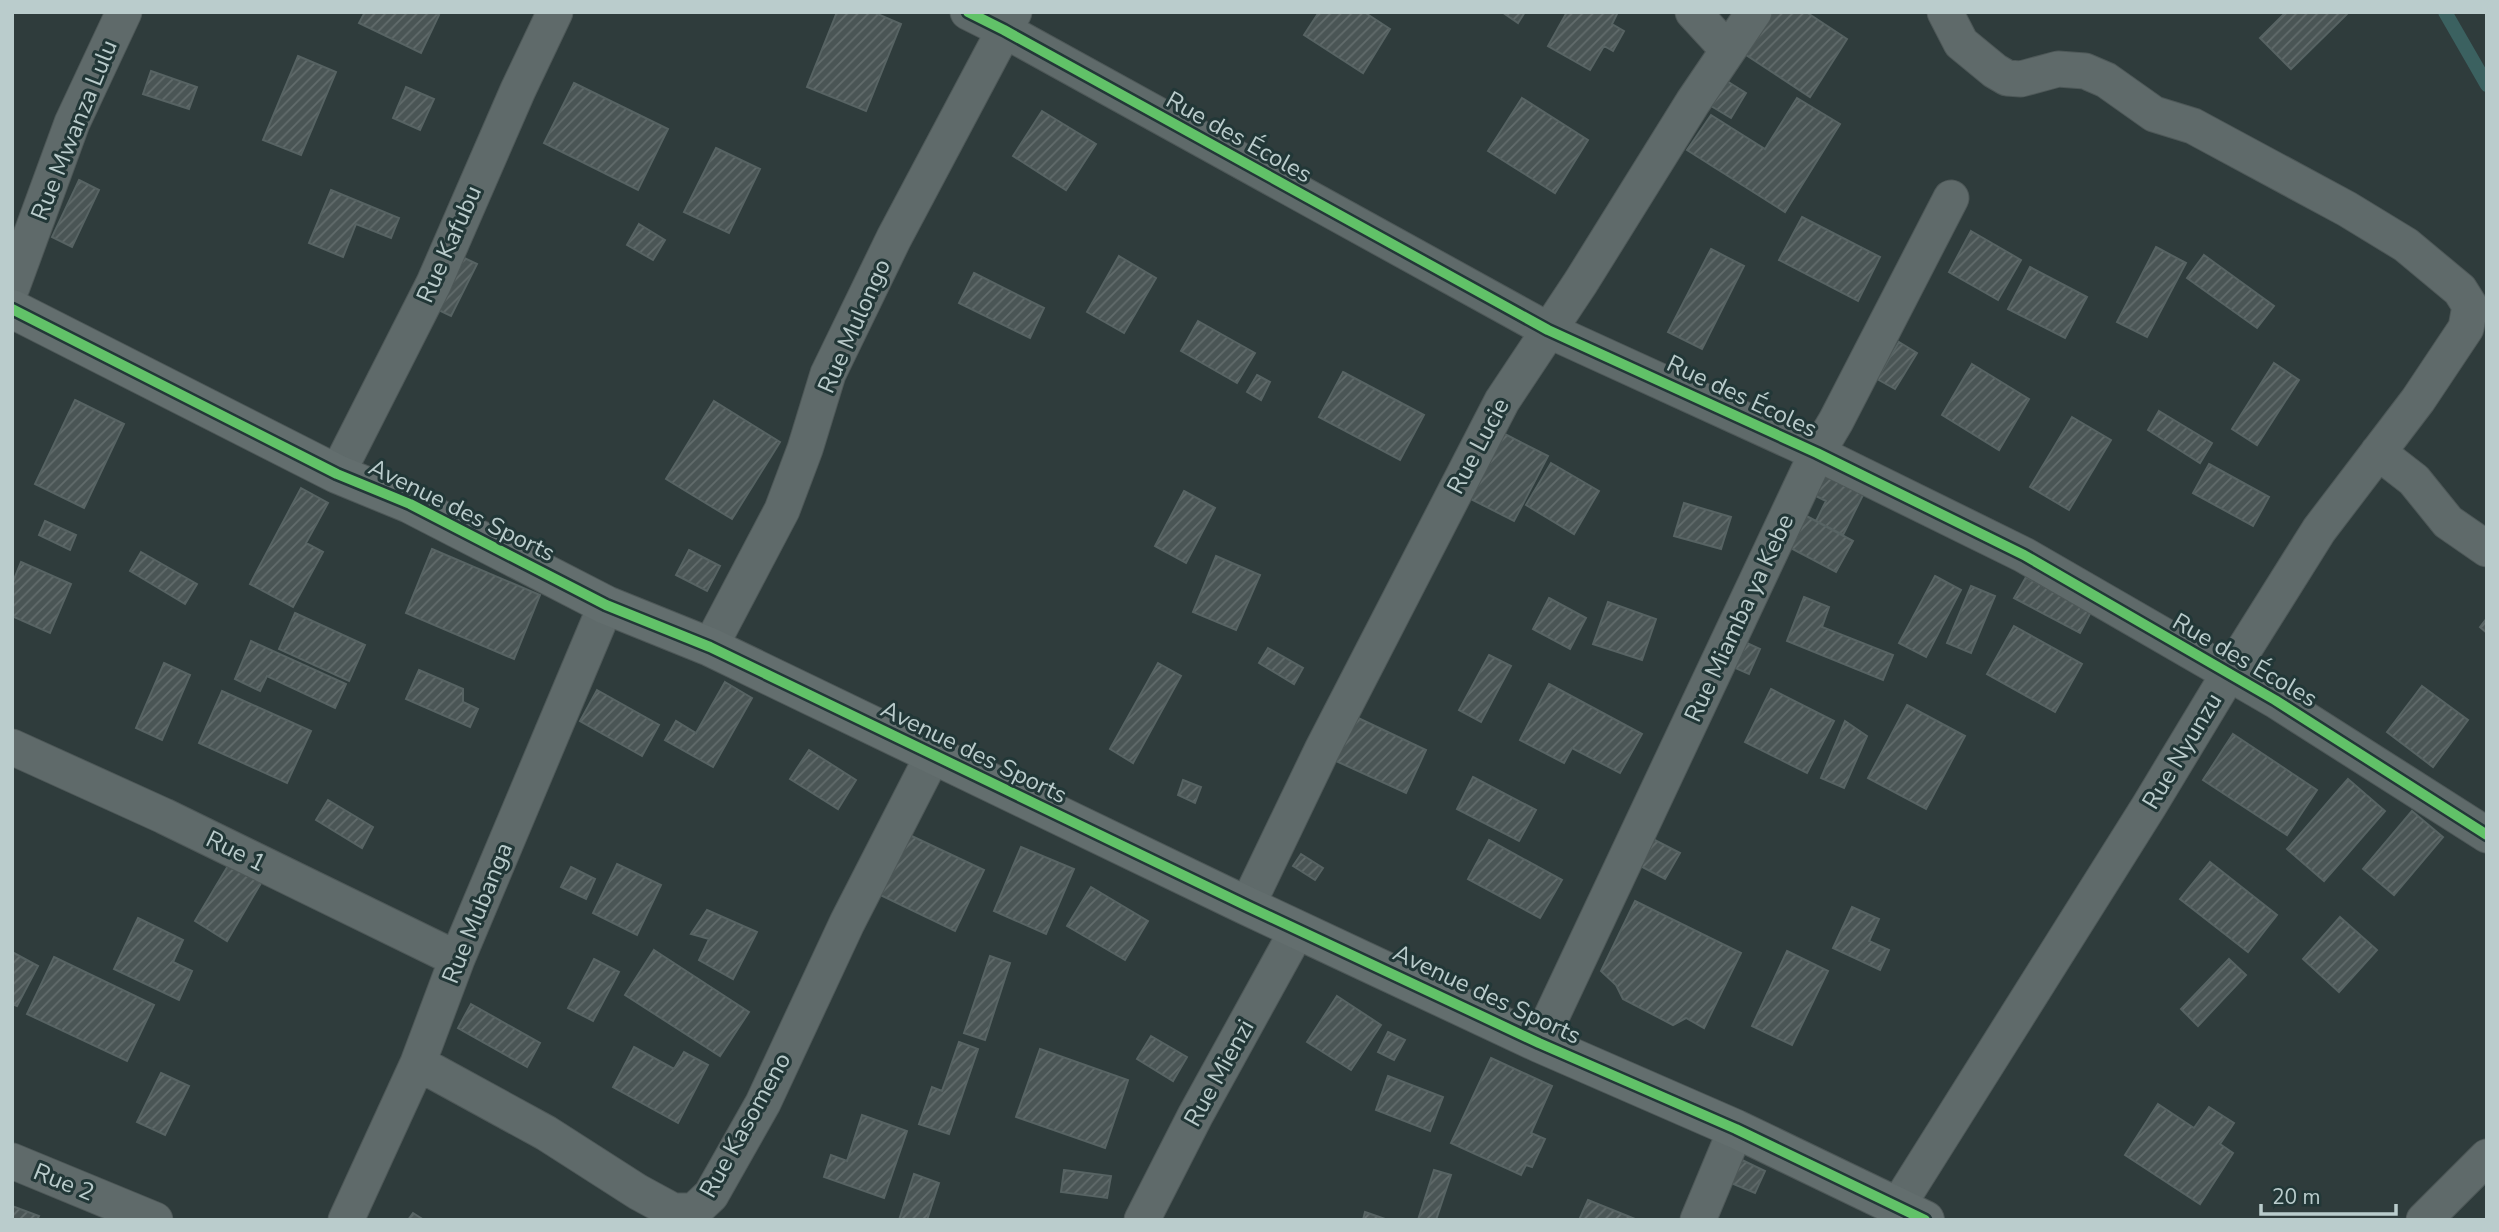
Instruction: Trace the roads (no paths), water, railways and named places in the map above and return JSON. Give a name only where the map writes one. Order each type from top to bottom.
[{"type":"street","name":"Rue Mwanza Lulu","points":[[12,287],[72,123],[124,12]]},
{"type":"street","name":"Rue Kafubu","points":[[337,474],[434,283],[517,90],[555,12]]},
{"type":"street","name":"Rue des Écoles","points":[[968,12],[1009,21],[1548,330],[1817,453],[2024,555],[2274,700],[2487,835]]},
{"type":"street","points":[[1693,12],[1728,50]]},
{"type":"street","name":"Rue Lucie","points":[[1247,906],[1322,750],[1502,401],[1581,282],[1693,102],[1754,12]]},
{"type":"street","name":"Rue Nyunzu","points":[[1911,1213],[2228,675],[2319,530],[2418,400],[2466,328],[2470,306],[2460,289],[2406,244],[2193,126],[2154,114],[2126,92],[2085,71],[2058,69],[2021,79],[2007,78],[1961,43],[1945,12]]},
{"type":"street","name":"Rue Mulongo","points":[[710,647],[782,510],[805,449],[828,374],[894,238],[1009,21]]},
{"type":"street","name":"Rue Miamba ya Kebe","points":[[1539,1043],[1817,453],[1951,198]]},
{"type":"street","name":"Avenue des Sports","points":[[12,309],[337,474],[410,504],[606,606],[710,647],[1247,906],[1539,1043],[1736,1129],[1911,1213]]},
{"type":"street","points":[[2378,452],[2414,480],[2448,522],[2487,549]]},
{"type":"street","name":"Rue Mubanga","points":[[346,1220],[418,1063],[457,959],[606,606]]},
{"type":"street","name":"Rue 1","points":[[12,747],[164,816],[457,959]]},
{"type":"street","name":"Rue Kasomeno","points":[[418,1063],[546,1133],[661,1205],[673,1211],[694,1211],[711,1195],[763,1103],[847,923],[933,755]]},
{"type":"street","name":"Rue Mienzi","points":[[1142,1220],[1195,1116],[1298,929]]},
{"type":"street","points":[[1698,1220],[1736,1129]]},
{"type":"street","points":[[2424,1220],[2487,1157]]},
{"type":"street","name":"Rue 2","points":[[12,1161],[155,1220]]},
{"type":"waterway","points":[[2445,12],[2487,85]]}]
